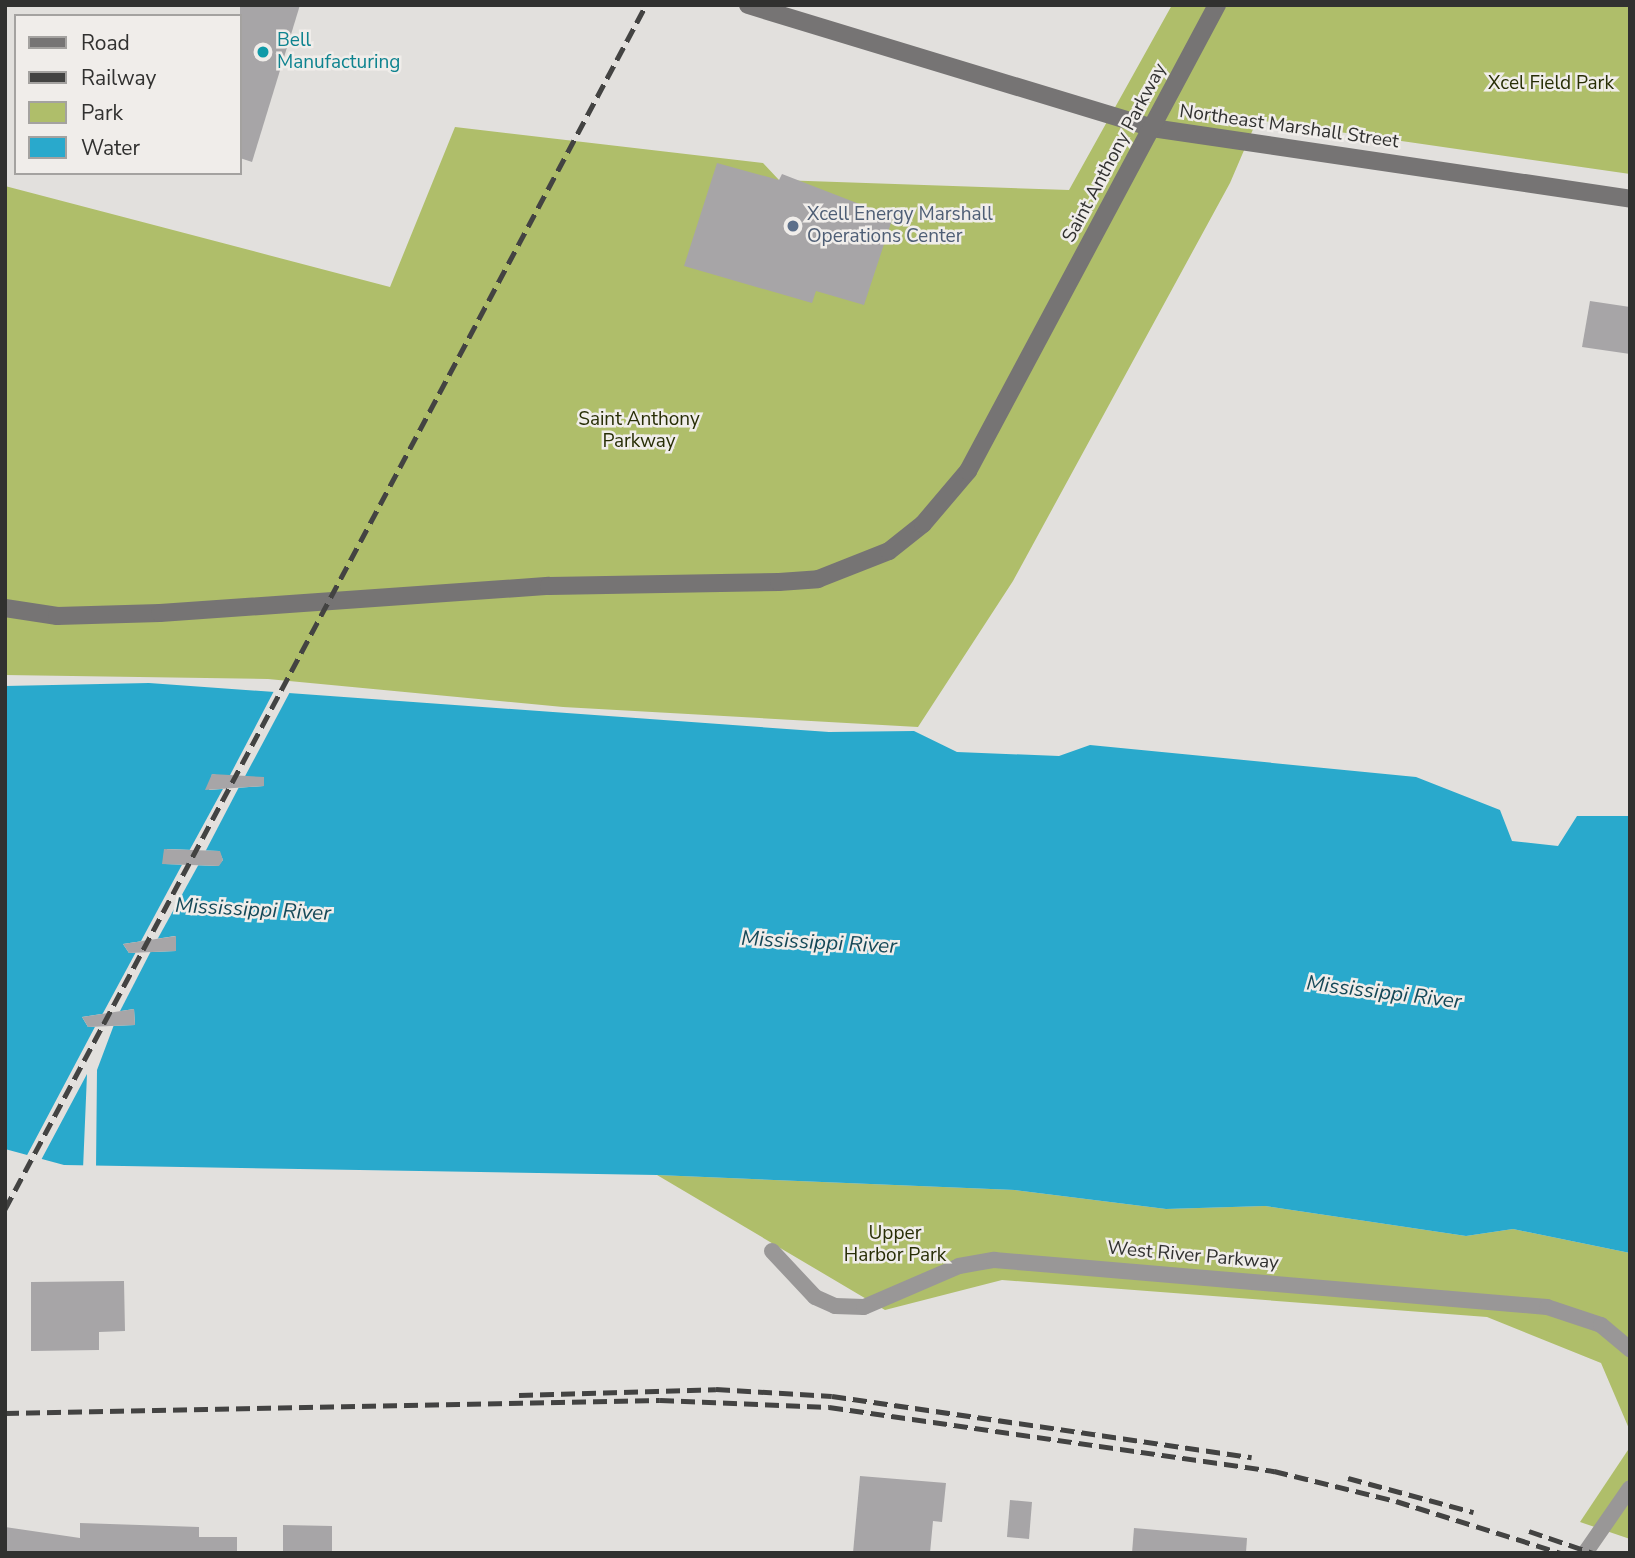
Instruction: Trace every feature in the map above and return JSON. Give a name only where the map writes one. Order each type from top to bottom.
[{"type":"street","name":"Northeast Marshall Street","points":[[748,5],[1152,128],[1630,199]]},
{"type":"street","name":"Saint Anthony Parkway","points":[[5,608],[57,616],[160,613],[550,586],[779,582],[855,566],[923,524],[968,471],[1217,5]]},
{"type":"street","name":"West River Parkway","points":[[772,1251],[815,1297],[835,1306],[864,1307],[959,1266],[994,1260],[1547,1307],[1601,1325],[1630,1349]]},
{"type":"street","points":[[1585,1553],[1630,1488]]},
{"type":"green space","name":"Saint Anthony Parkway","points":[[1172,5],[1630,5],[1630,174],[1257,120],[1230,183],[1013,581],[918,727],[563,707],[268,679],[5,675],[5,186],[390,287],[455,127],[763,163],[779,180],[1069,190]]},
{"type":"green space","name":"Upper Harbor Park","points":[[657,1175],[1015,1190],[1166,1209],[1265,1206],[1466,1236],[1513,1229],[1630,1253],[1630,1431],[1601,1363],[1487,1317],[1002,1280],[885,1310]]},
{"type":"green space","points":[[1630,1447],[1630,1539],[1580,1522]]},
{"type":"water","name":"Mississippi River","points":[[149,683],[829,732],[914,731],[957,752],[1059,756],[1090,745],[1416,777],[1500,810],[1512,841],[1558,846],[1577,816],[1630,816],[1630,1253],[1513,1229],[1466,1236],[1265,1206],[1166,1209],[1015,1190],[657,1175],[64,1165],[5,1149],[5,686]],"holes":[[[212,774],[264,786],[209,790]],[[167,849],[219,851],[223,860],[218,866],[165,864]],[[175,936],[176,951],[129,953],[123,944]],[[134,1009],[135,1025],[88,1027],[82,1017]]]},
{"type":"pier","points":[[275,689],[291,690],[243,780],[228,779]]},
{"type":"pier","points":[[224,787],[239,787],[204,854],[188,853]]},
{"type":"pier","points":[[184,861],[200,862],[157,940],[141,941]]},
{"type":"pier","points":[[152,949],[119,1013],[102,1015],[137,950]]},
{"type":"pier","points":[[115,1022],[97,1070],[96,1169],[83,1169],[87,1074],[40,1162],[25,1159],[97,1023]]},
{"type":"building","points":[[240,5],[300,5],[252,162],[242,159]]},
{"type":"building","name":"Xcell Energy Marshall Operations Center","points":[[717,163],[779,180],[782,174],[893,217],[864,305],[816,291],[812,303],[684,266]]},
{"type":"building","points":[[1590,301],[1630,307],[1630,354],[1582,347]]},
{"type":"building","points":[[212,774],[264,777],[264,786],[205,790]]},
{"type":"building","points":[[164,849],[220,851],[223,860],[219,866],[162,864]]},
{"type":"building","points":[[176,936],[176,951],[129,953],[123,944]]},
{"type":"building","points":[[134,1009],[135,1025],[88,1027],[82,1017]]},
{"type":"building","points":[[124,1281],[125,1331],[99,1332],[99,1350],[31,1351],[31,1282]]},
{"type":"building","points":[[860,1476],[946,1483],[942,1522],[933,1521],[930,1553],[853,1553]]},
{"type":"building","points":[[1010,1500],[1032,1502],[1029,1539],[1007,1537]]},
{"type":"building","points":[[80,1523],[199,1527],[199,1537],[237,1537],[237,1553],[5,1553],[5,1527],[80,1538]]},
{"type":"building","points":[[283,1525],[332,1526],[332,1553],[283,1553]]},
{"type":"building","points":[[1134,1528],[1247,1538],[1246,1553],[1132,1553]]},
{"type":"railway","points":[[5,1209],[646,5]]},
{"type":"railway","points":[[519,1395],[716,1389],[832,1396],[1252,1457]]},
{"type":"railway","points":[[5,1413],[660,1400],[829,1407],[1274,1471],[1396,1501],[1561,1553]]},
{"type":"railway","points":[[1348,1478],[1473,1512]]},
{"type":"railway","points":[[1529,1531],[1593,1553]]},
{"type":"place","name":"Bell Manufacturing","points":[[263,52]]},
{"type":"place","name":"Xcell Energy Marshall Operations Center","points":[[793,226]]},
{"type":"park label","name":"Xcel Field Park","points":[[1551,84]]}]
